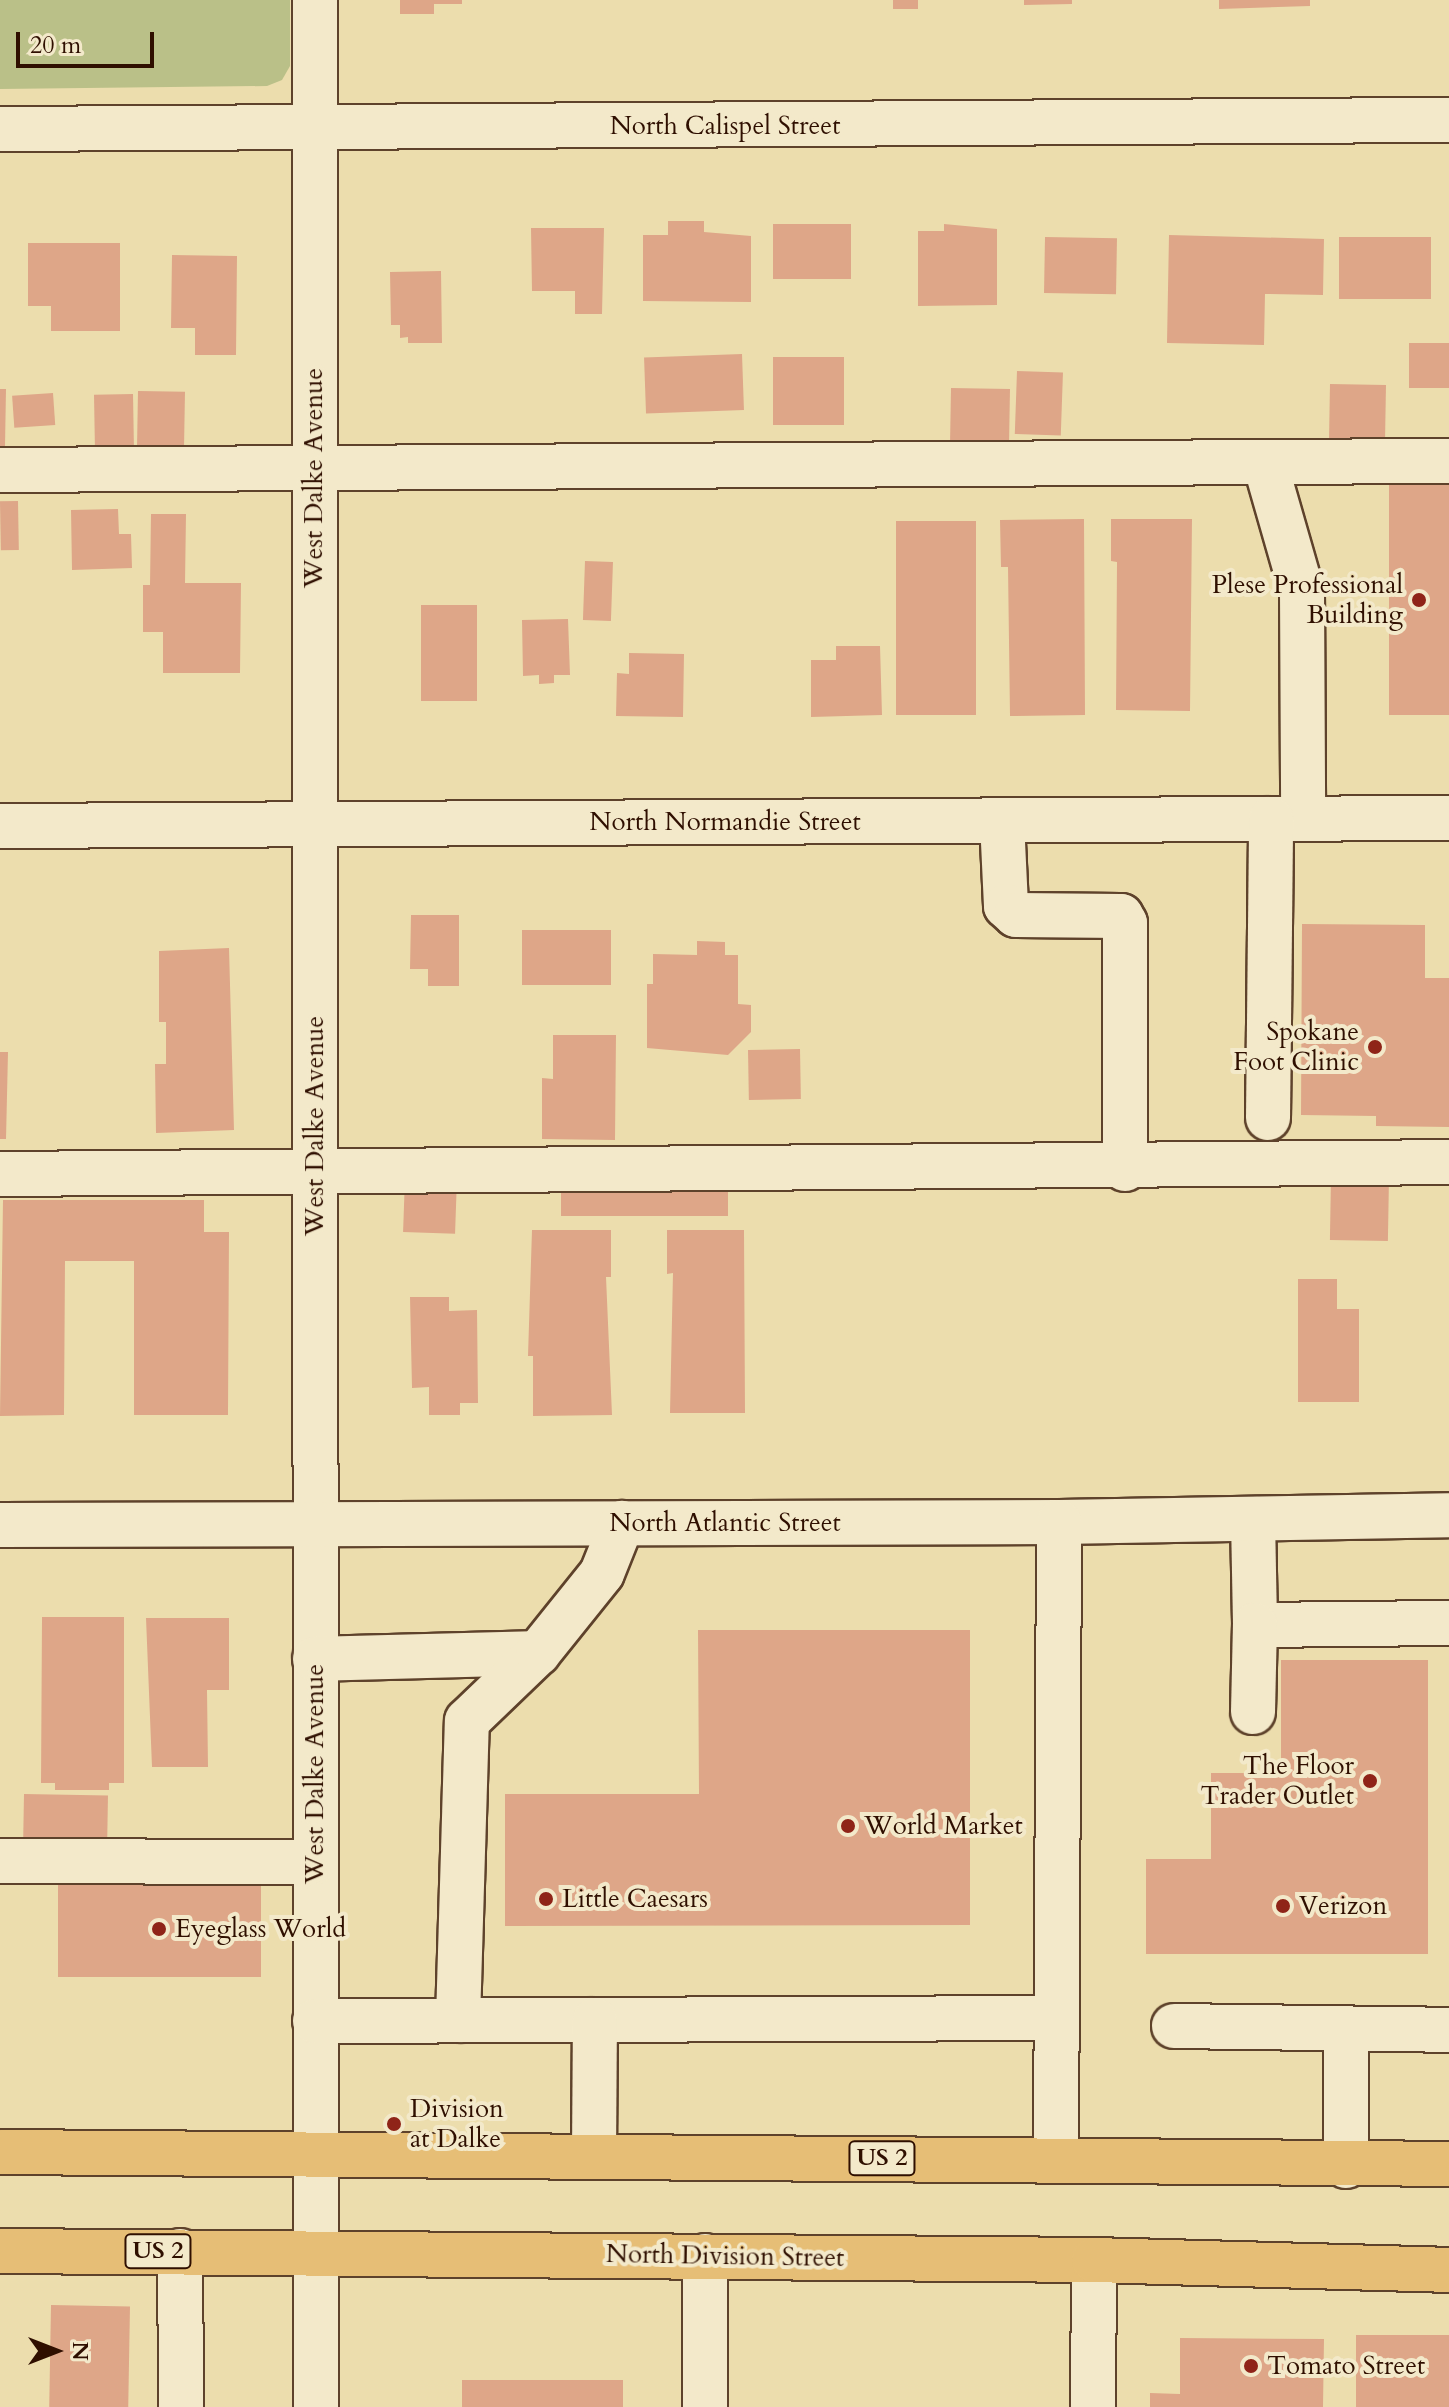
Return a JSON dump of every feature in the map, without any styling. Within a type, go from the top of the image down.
[{"type":"main road","name":"US 2","points":[[0,2152],[1056,2160],[1346,2166],[1449,2164]]},
{"type":"main road","name":"North Division Street","points":[[0,2251],[1094,2260],[1449,2270]]},
{"type":"street","name":"West Dalke Avenue","points":[[315,0],[316,2407]]},
{"type":"street","name":"North Calispel Street","points":[[0,129],[1449,120]]},
{"type":"street","points":[[0,470],[1449,461]]},
{"type":"street","points":[[1265,463],[1302,592],[1268,1118]]},
{"type":"street","name":"North Normandie Street","points":[[0,826],[1449,818]]},
{"type":"street","points":[[1002,821],[1006,906],[1016,915],[1121,916],[1125,923],[1125,1169]]},
{"type":"street","points":[[0,1174],[1125,1169],[1449,1162]]},
{"type":"street","name":"North Atlantic Street","points":[[0,1525],[1059,1522],[1449,1515]]},
{"type":"street","points":[[1253,1519],[1253,1712]]},
{"type":"street","points":[[1056,2160],[1059,1522]]},
{"type":"street","points":[[458,2020],[467,1721],[538,1653],[602,1573],[622,1523]]},
{"type":"street","points":[[1255,1625],[1449,1623]]},
{"type":"street","points":[[315,1659],[538,1653]]},
{"type":"street","points":[[0,1861],[314,1862]]},
{"type":"street","points":[[315,2021],[1057,2018]]},
{"type":"street","points":[[594,2156],[595,2020]]},
{"type":"street","points":[[1174,2026],[1449,2030]]},
{"type":"street","points":[[1346,2029],[1346,2166]]},
{"type":"street","points":[[180,2251],[181,2407]]},
{"type":"street","points":[[705,2256],[705,2407]]},
{"type":"street","points":[[1093,2407],[1094,2260]]},
{"type":"green space","points":[[0,0],[290,0],[290,66],[282,80],[267,86],[0,89]]},
{"type":"building","points":[[400,0],[462,0],[462,4],[434,4],[434,14],[400,14]]},
{"type":"building","points":[[893,0],[918,0],[918,9],[893,9]]},
{"type":"building","points":[[1024,0],[1072,0],[1072,4],[1024,5]]},
{"type":"building","points":[[1219,0],[1310,0],[1310,6],[1219,9]]},
{"type":"building","points":[[668,221],[704,221],[704,232],[751,236],[751,302],[643,301],[643,235],[668,235]]},
{"type":"building","points":[[773,224],[851,224],[851,279],[773,279]]},
{"type":"building","points":[[944,224],[997,229],[997,305],[918,306],[918,231],[944,231]]},
{"type":"building","points":[[531,228],[604,228],[602,314],[575,314],[575,291],[532,291]]},
{"type":"building","points":[[1169,235],[1324,239],[1323,295],[1265,294],[1264,345],[1167,343]]},
{"type":"building","points":[[1045,237],[1117,238],[1116,294],[1044,293]]},
{"type":"building","points":[[1339,237],[1431,237],[1431,299],[1339,299]]},
{"type":"building","points":[[28,243],[120,243],[120,331],[51,331],[51,306],[28,306]]},
{"type":"building","points":[[172,255],[237,256],[236,355],[195,355],[195,328],[171,328]]},
{"type":"building","points":[[441,271],[442,343],[408,343],[408,337],[400,338],[400,325],[391,325],[390,272]]},
{"type":"building","points":[[1409,343],[1449,343],[1449,388],[1409,388]]},
{"type":"building","points":[[742,354],[744,410],[646,413],[644,357]]},
{"type":"building","points":[[773,357],[844,357],[844,425],[773,425]]},
{"type":"building","points":[[1017,371],[1063,373],[1061,436],[1015,434]]},
{"type":"building","points":[[1330,384],[1386,385],[1385,445],[1329,444]]},
{"type":"building","points":[[951,388],[1010,389],[1009,444],[950,443]]},
{"type":"building","points":[[0,389],[6,389],[5,446],[0,446]]},
{"type":"building","points":[[138,391],[185,392],[184,446],[137,445]]},
{"type":"building","points":[[53,393],[55,425],[14,428],[12,396]]},
{"type":"building","points":[[133,394],[134,446],[95,447],[94,395]]},
{"type":"building","name":"Plese Professional Building","points":[[1389,485],[1449,485],[1449,715],[1389,715]]},
{"type":"building","points":[[0,501],[18,501],[19,550],[1,550]]},
{"type":"building","points":[[118,509],[119,534],[131,534],[132,568],[72,570],[71,510]]},
{"type":"building","points":[[151,514],[186,514],[185,583],[241,583],[240,673],[163,673],[163,632],[143,632],[143,585],[150,585]]},
{"type":"building","points":[[1084,519],[1085,715],[1010,716],[1008,567],[1001,567],[1000,520]]},
{"type":"building","points":[[1111,519],[1192,519],[1190,711],[1116,710],[1117,562],[1111,561]]},
{"type":"building","points":[[896,521],[976,521],[976,715],[896,715]]},
{"type":"building","points":[[585,561],[613,562],[611,621],[583,620]]},
{"type":"building","points":[[421,605],[477,605],[477,701],[421,701]]},
{"type":"building","points":[[568,619],[570,675],[554,675],[554,683],[539,684],[539,675],[523,676],[522,620]]},
{"type":"building","points":[[836,646],[880,646],[882,715],[811,717],[811,660],[836,660]]},
{"type":"building","points":[[629,653],[684,654],[683,717],[616,716],[617,673],[629,674]]},
{"type":"building","points":[[411,915],[459,915],[459,986],[428,986],[428,969],[410,969]]},
{"type":"building","name":"Spokane Foot Clinic","points":[[1302,924],[1425,925],[1425,978],[1449,978],[1449,1127],[1376,1126],[1376,1116],[1301,1115]]},
{"type":"building","points":[[522,930],[611,930],[611,985],[522,985]]},
{"type":"building","points":[[697,941],[725,942],[725,955],[738,955],[738,1004],[751,1005],[751,1032],[728,1055],[647,1048],[647,984],[653,984],[653,954],[697,955]]},
{"type":"building","points":[[229,948],[234,1130],[156,1133],[155,1064],[166,1064],[166,1022],[159,1022],[159,951]]},
{"type":"building","points":[[553,1035],[616,1035],[615,1140],[542,1139],[542,1078],[553,1079]]},
{"type":"building","points":[[800,1049],[801,1099],[749,1100],[748,1050]]},
{"type":"building","points":[[0,1052],[8,1052],[6,1139],[0,1139]]},
{"type":"building","points":[[561,1176],[728,1176],[728,1216],[561,1216]]},
{"type":"building","points":[[405,1177],[457,1179],[455,1234],[403,1232]]},
{"type":"building","points":[[1331,1177],[1389,1178],[1388,1241],[1330,1240]]},
{"type":"building","points":[[3,1200],[204,1200],[204,1232],[229,1232],[228,1415],[134,1415],[134,1261],[65,1261],[64,1415],[0,1416]]},
{"type":"building","points":[[532,1230],[611,1230],[611,1277],[606,1277],[612,1415],[533,1416],[533,1356],[528,1356]]},
{"type":"building","points":[[667,1230],[744,1230],[745,1413],[670,1413],[673,1273],[667,1274]]},
{"type":"building","points":[[1298,1279],[1337,1279],[1337,1309],[1359,1309],[1359,1402],[1298,1402]]},
{"type":"building","points":[[410,1297],[449,1297],[449,1311],[477,1310],[478,1403],[460,1403],[460,1415],[429,1415],[429,1387],[412,1388]]},
{"type":"building","points":[[42,1617],[124,1617],[124,1783],[109,1783],[109,1790],[55,1790],[55,1783],[41,1783]]},
{"type":"building","points":[[146,1618],[229,1618],[229,1690],[207,1690],[208,1767],[152,1767]]},
{"type":"building","points":[[698,1630],[970,1630],[970,1925],[505,1926],[505,1794],[699,1794]]},
{"type":"building","points":[[1281,1660],[1428,1660],[1428,1954],[1146,1954],[1146,1859],[1211,1859],[1211,1773],[1281,1773]]},
{"type":"building","points":[[24,1794],[108,1795],[107,1838],[23,1837]]},
{"type":"building","name":"Eyeglass World","points":[[58,1880],[261,1880],[261,1977],[58,1977]]},
{"type":"building","points":[[51,2305],[130,2306],[128,2407],[49,2407]]},
{"type":"building","points":[[1356,2335],[1449,2335],[1449,2407],[1356,2407]]},
{"type":"building","name":"Tomato Street","points":[[1180,2338],[1324,2339],[1323,2407],[1150,2407],[1150,2393],[1180,2394]]},
{"type":"building","points":[[462,2380],[623,2380],[623,2407],[462,2407]]},
{"type":"place","name":"Plese Professional Building","points":[[1419,600]]},
{"type":"place","name":"Spokane Foot Clinic","points":[[1375,1047]]},
{"type":"place","name":"The Floor Trader Outlet","points":[[1370,1781]]},
{"type":"place","name":"World Market","points":[[848,1826]]},
{"type":"place","name":"Little Caesars","points":[[546,1899]]},
{"type":"place","name":"Verizon","points":[[1283,1906]]},
{"type":"place","name":"Eyeglass World","points":[[159,1929]]},
{"type":"place","name":"Division at Dalke","points":[[394,2124]]},
{"type":"place","name":"Tomato Street","points":[[1251,2366]]}]
